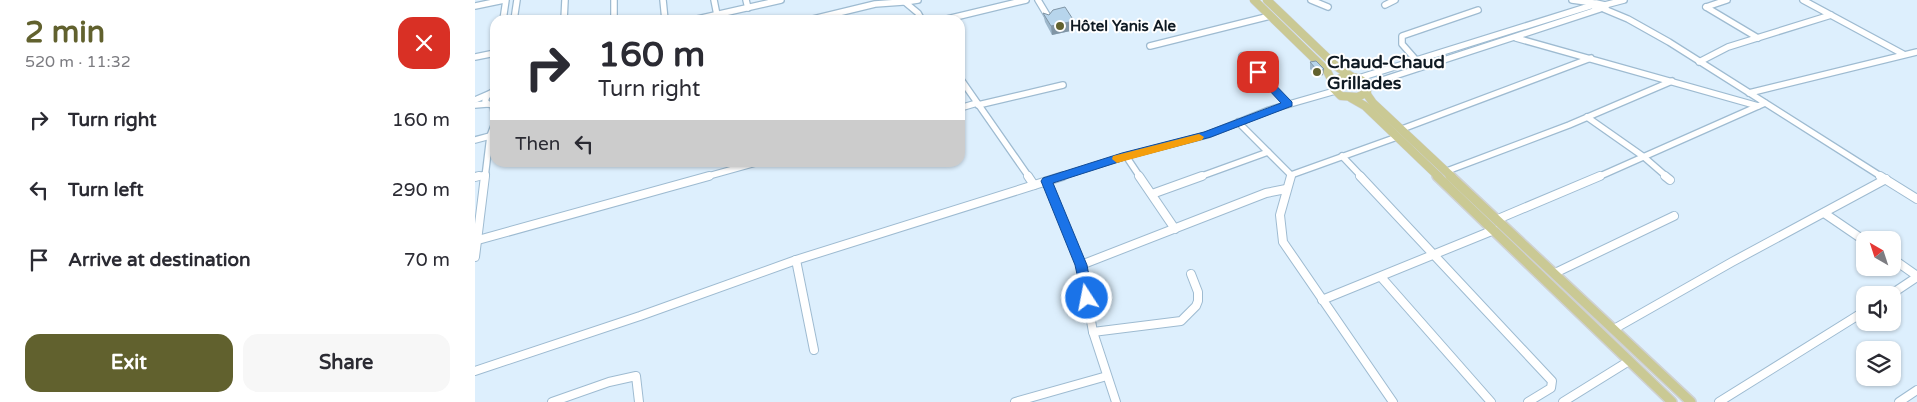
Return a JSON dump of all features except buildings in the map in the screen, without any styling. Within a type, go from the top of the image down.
[{"type":"main road","points":[[1254,0],[1327,71],[1334,87],[1342,96],[1351,98],[1365,106],[1447,171],[1691,402]]},
{"type":"main road","points":[[1267,0],[1337,67],[1355,77],[1367,89],[1373,103],[1400,133],[1494,230],[1672,402]]},
{"type":"main road","points":[[1334,87],[1340,77],[1355,77]]},
{"type":"main road","points":[[1351,98],[1360,97],[1367,89]]},
{"type":"street","points":[[475,6],[505,0],[504,15]]},
{"type":"street","points":[[515,15],[517,0]]},
{"type":"street","points":[[564,15],[565,0]]},
{"type":"street","points":[[614,0],[614,15]]},
{"type":"street","points":[[663,0],[664,15]]},
{"type":"street","points":[[714,0],[717,15]]},
{"type":"street","points":[[746,0],[748,8]]},
{"type":"street","points":[[724,15],[781,0]]},
{"type":"street","points":[[875,4],[884,0]]},
{"type":"street","points":[[830,15],[875,4],[919,0],[918,13]]},
{"type":"street","points":[[964,15],[1026,0]]},
{"type":"street","points":[[1038,0],[1050,20]]},
{"type":"street","points":[[1311,0],[1328,7]]},
{"type":"street","points":[[1385,4],[1395,0]]},
{"type":"street","points":[[1572,0],[1593,4],[1641,26],[1749,93],[1762,104],[1917,199]]},
{"type":"street","points":[[1367,89],[1624,0]]},
{"type":"street","points":[[1727,0],[1706,6],[1758,38]]},
{"type":"street","points":[[1803,0],[1903,54]]},
{"type":"street","points":[[902,2],[918,13]]},
{"type":"street","points":[[1355,77],[1416,60],[1593,4]]},
{"type":"street","points":[[1416,60],[1402,44],[1402,36],[1478,10]]},
{"type":"street","points":[[1699,62],[1728,47],[1831,15]]},
{"type":"street","points":[[1150,46],[1270,16]]},
{"type":"street","points":[[1516,38],[1762,104]]},
{"type":"street","points":[[1749,93],[1917,52]]},
{"type":"street","points":[[475,57],[490,54]]},
{"type":"street","points":[[1242,56],[1288,104]]},
{"type":"street","points":[[1393,402],[1283,242],[1280,215],[1291,175],[1591,58]]},
{"type":"street","points":[[1447,171],[1587,118],[1673,81]]},
{"type":"street","points":[[965,85],[1034,185]]},
{"type":"street","points":[[965,107],[1063,85]]},
{"type":"street","points":[[475,371],[640,316],[796,260],[1126,156],[1207,135],[1334,87]]},
{"type":"street","points":[[475,100],[490,93]]},
{"type":"street","points":[[490,94],[485,98],[490,103]]},
{"type":"street","points":[[1498,219],[1523,210],[1762,104]]},
{"type":"street","points":[[475,105],[490,105]]},
{"type":"street","points":[[1587,118],[1643,157],[1670,180]]},
{"type":"street","points":[[1238,122],[1291,175]]},
{"type":"street","points":[[475,140],[490,136],[475,252]]},
{"type":"street","points":[[1152,194],[1269,152]]},
{"type":"street","points":[[1126,156],[1175,229]]},
{"type":"street","points":[[1342,156],[1552,381],[1551,388],[1528,402]]},
{"type":"street","points":[[478,240],[741,167]]},
{"type":"street","points":[[475,177],[485,174]]},
{"type":"street","points":[[1614,329],[1732,262],[1886,179]]},
{"type":"street","points":[[1047,181],[1081,265],[1093,332],[1116,402]]},
{"type":"street","points":[[1081,265],[1267,193],[1286,189]]},
{"type":"street","points":[[1824,213],[1856,234]]},
{"type":"street","points":[[1555,273],[1674,216]]},
{"type":"street","points":[[1322,300],[1494,230]]},
{"type":"street","points":[[796,260],[815,350]]},
{"type":"street","points":[[1901,265],[1917,277],[1901,288]]},
{"type":"street","points":[[1093,332],[1181,321],[1196,306],[1198,301],[1198,292],[1191,274]]},
{"type":"street","points":[[1381,277],[1491,402]]},
{"type":"street","points":[[1719,402],[1856,317]]},
{"type":"street","points":[[1567,401],[1629,361]]},
{"type":"street","points":[[552,402],[609,382],[636,376],[639,402]]},
{"type":"street","points":[[1015,402],[1107,376]]},
{"type":"street","points":[[1899,402],[1917,390]]},
{"type":"slow traffic","points":[[1117,159],[1199,137]]},
{"type":"place","name":"Hôtel Yanis Ale","points":[[1060,26]]},
{"type":"place","name":"Chaud-Chaud Grillades","points":[[1317,72]]},
{"type":"route","points":[[1087,298],[1081,265],[1047,181],[1126,156],[1207,135],[1288,104],[1258,72]]}]
